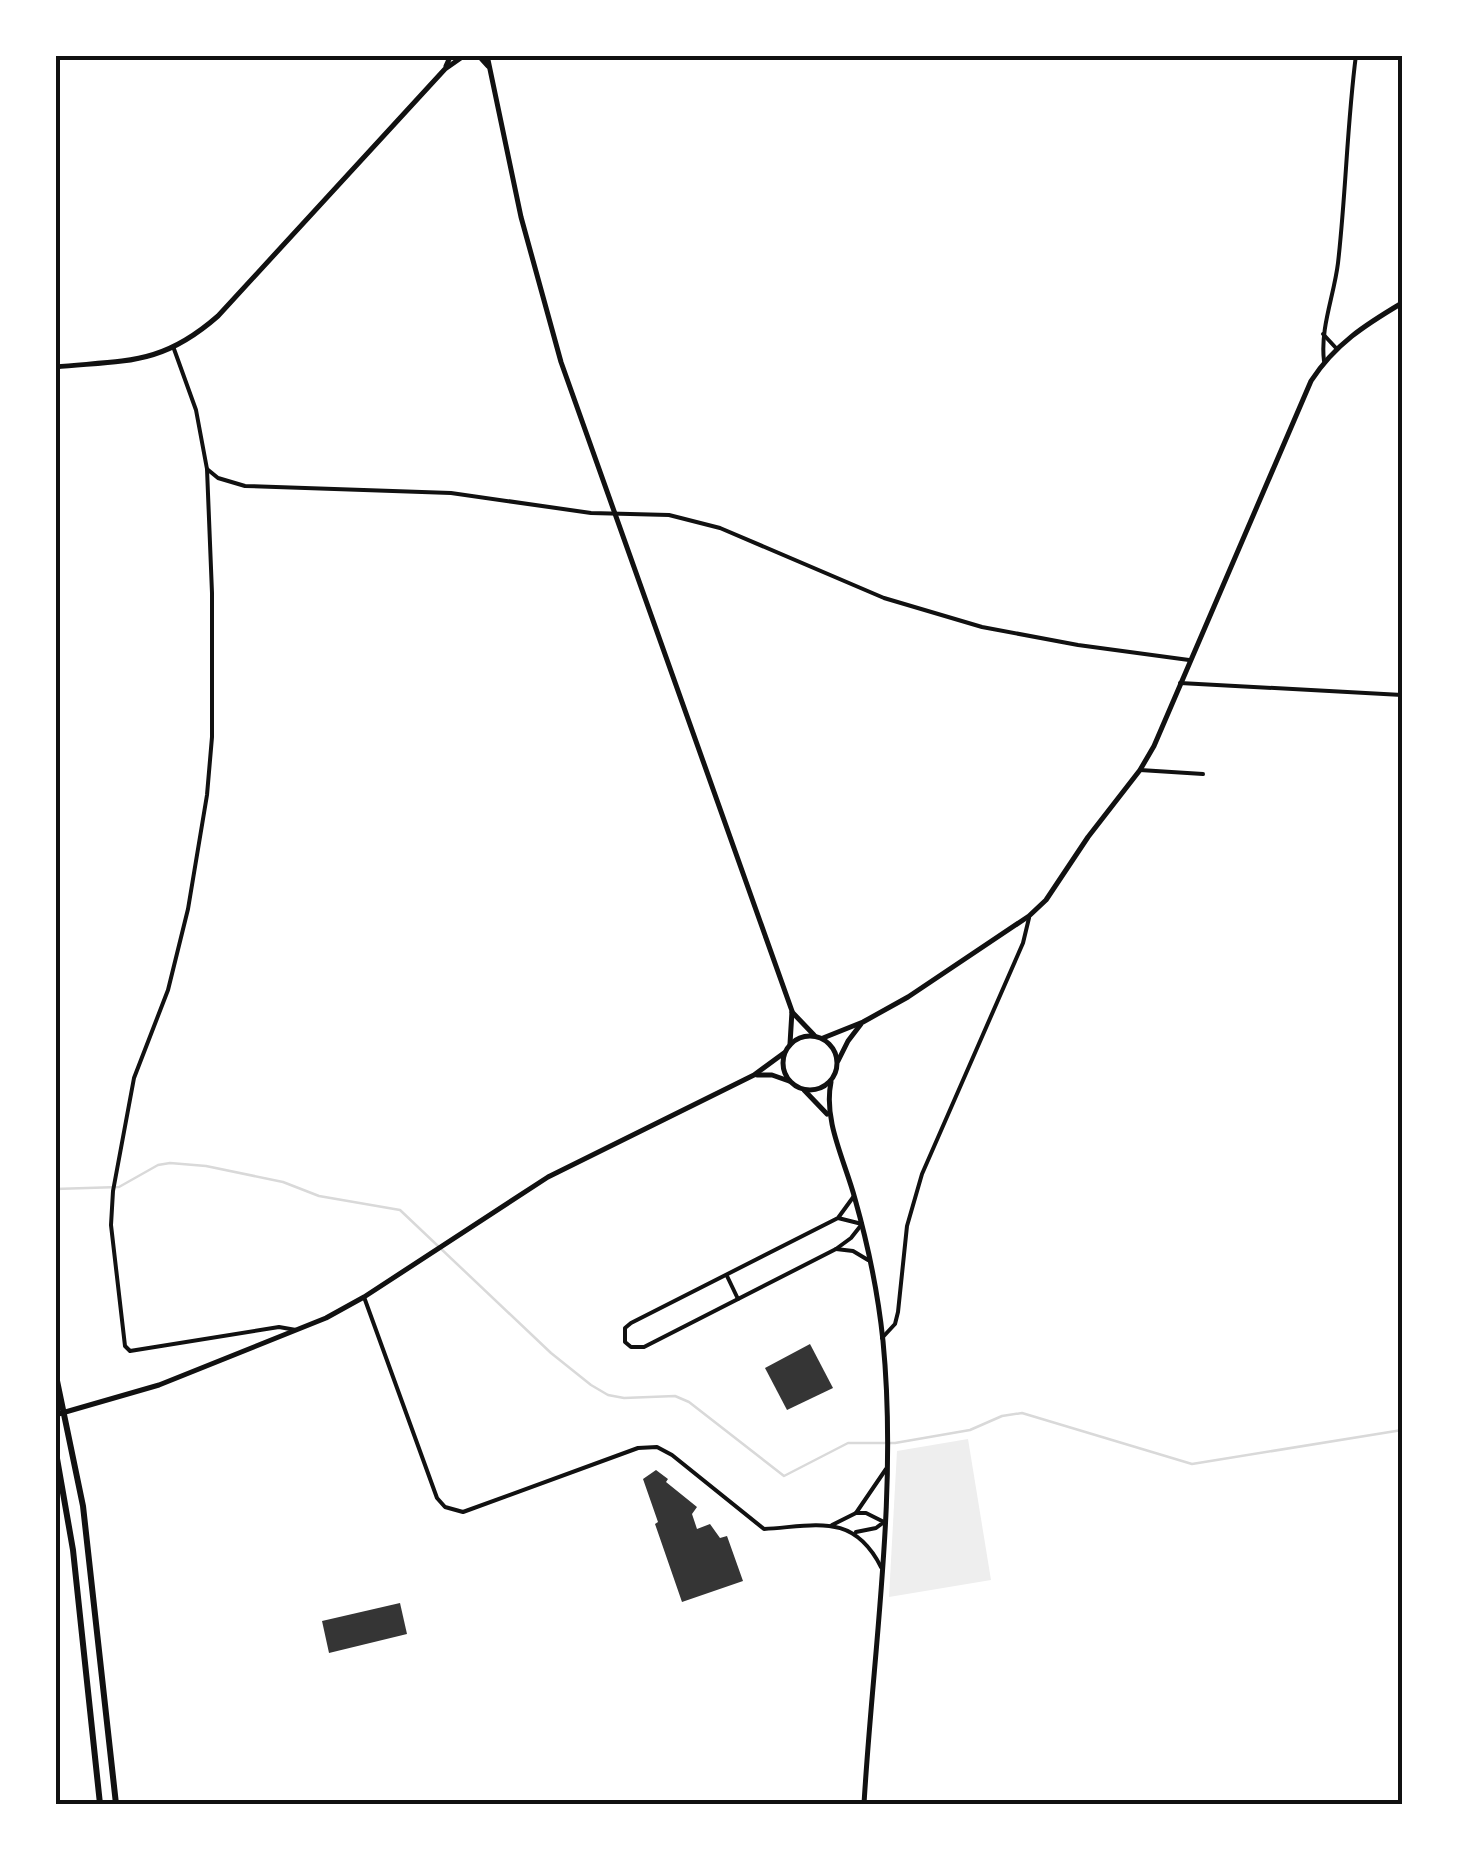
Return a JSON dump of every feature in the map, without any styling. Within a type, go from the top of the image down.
[{"type":"highway","points":[[55,1371],[84,1506],[116,1804]]},
{"type":"highway","points":[[55,1447],[73,1550],[100,1804]]},
{"type":"main road","points":[[445,69],[451,55]]},
{"type":"main road","points":[[55,367],[139,359],[174,349],[218,316],[445,69],[465,55]]},
{"type":"main road","points":[[478,55],[490,69]]},
{"type":"main road","points":[[487,55],[521,217],[561,362],[792,1011],[814,1035]]},
{"type":"main road","points":[[823,1038],[908,997],[1030,916],[1046,900],[1140,770],[1298,406],[1324,362],[1359,328],[1402,304]]},
{"type":"main road","points":[[790,1044],[792,1011]]},
{"type":"main road","points":[[863,1022],[838,1061],[827,1099],[862,1224],[882,1338],[884,1522],[864,1804]]},
{"type":"main road","points":[[55,1415],[170,1382],[364,1297],[563,1169],[754,1075],[801,1037],[823,1038],[838,1061]]},
{"type":"main road","points":[[784,1053],[782,1063],[789,1081]]},
{"type":"main road","points":[[754,1075],[772,1075],[789,1081],[804,1090],[829,1117]]},
{"type":"main road","points":[[804,1090],[819,1089],[831,1082]]},
{"type":"street","points":[[1324,362],[1323,334],[1336,287],[1344,212],[1346,130],[1356,55]]},
{"type":"street","points":[[1323,334],[1336,348]]},
{"type":"street","points":[[174,349],[196,410],[207,469],[212,737],[207,795],[188,909],[168,990],[134,1078],[114,1188],[112,1225],[125,1346],[130,1350],[279,1327],[296,1330]]},
{"type":"street","points":[[207,469],[218,478],[245,486],[452,493],[591,513],[669,515],[720,528],[884,598],[982,627],[1189,660]]},
{"type":"street","points":[[1180,684],[1402,694]]},
{"type":"street","points":[[1140,770],[1204,774]]},
{"type":"street","points":[[882,1338],[898,1312],[907,1226],[922,1174],[1024,943],[1030,916]]},
{"type":"street","points":[[854,1196],[838,1218],[631,1323],[623,1335],[625,1342],[630,1347],[644,1347],[836,1249],[862,1224]]},
{"type":"street","points":[[838,1218],[862,1224]]},
{"type":"street","points":[[836,1249],[853,1251],[870,1261]]},
{"type":"street","points":[[726,1274],[738,1299]]},
{"type":"street","points":[[364,1297],[437,1498],[445,1507],[463,1512],[628,1451],[657,1448],[672,1455],[764,1529],[832,1525],[866,1532],[884,1522]]},
{"type":"street","points":[[856,1513],[886,1469]]},
{"type":"street","points":[[832,1525],[856,1513],[866,1513],[884,1522]]},
{"type":"street","points":[[854,1532],[874,1552],[880,1566]]},
{"type":"shaded area","points":[[968,1439],[991,1580],[889,1597],[897,1451]]},
{"type":"building","points":[[810,1344],[833,1388],[787,1410],[765,1368]]},
{"type":"building","points":[[656,1470],[697,1507],[692,1514],[697,1529],[710,1524],[720,1538],[727,1536],[743,1581],[682,1602],[643,1479]]},
{"type":"building","points":[[400,1603],[407,1634],[329,1653],[322,1621]]},
{"type":"waterway","points":[[55,1189],[119,1187],[158,1165],[170,1163],[206,1166],[283,1182],[319,1196],[400,1210],[551,1353],[591,1385],[608,1395],[624,1398],[675,1396],[689,1402],[784,1476],[848,1443],[895,1443],[970,1430],[1002,1416],[1022,1413],[1192,1464],[1402,1430]]}]
